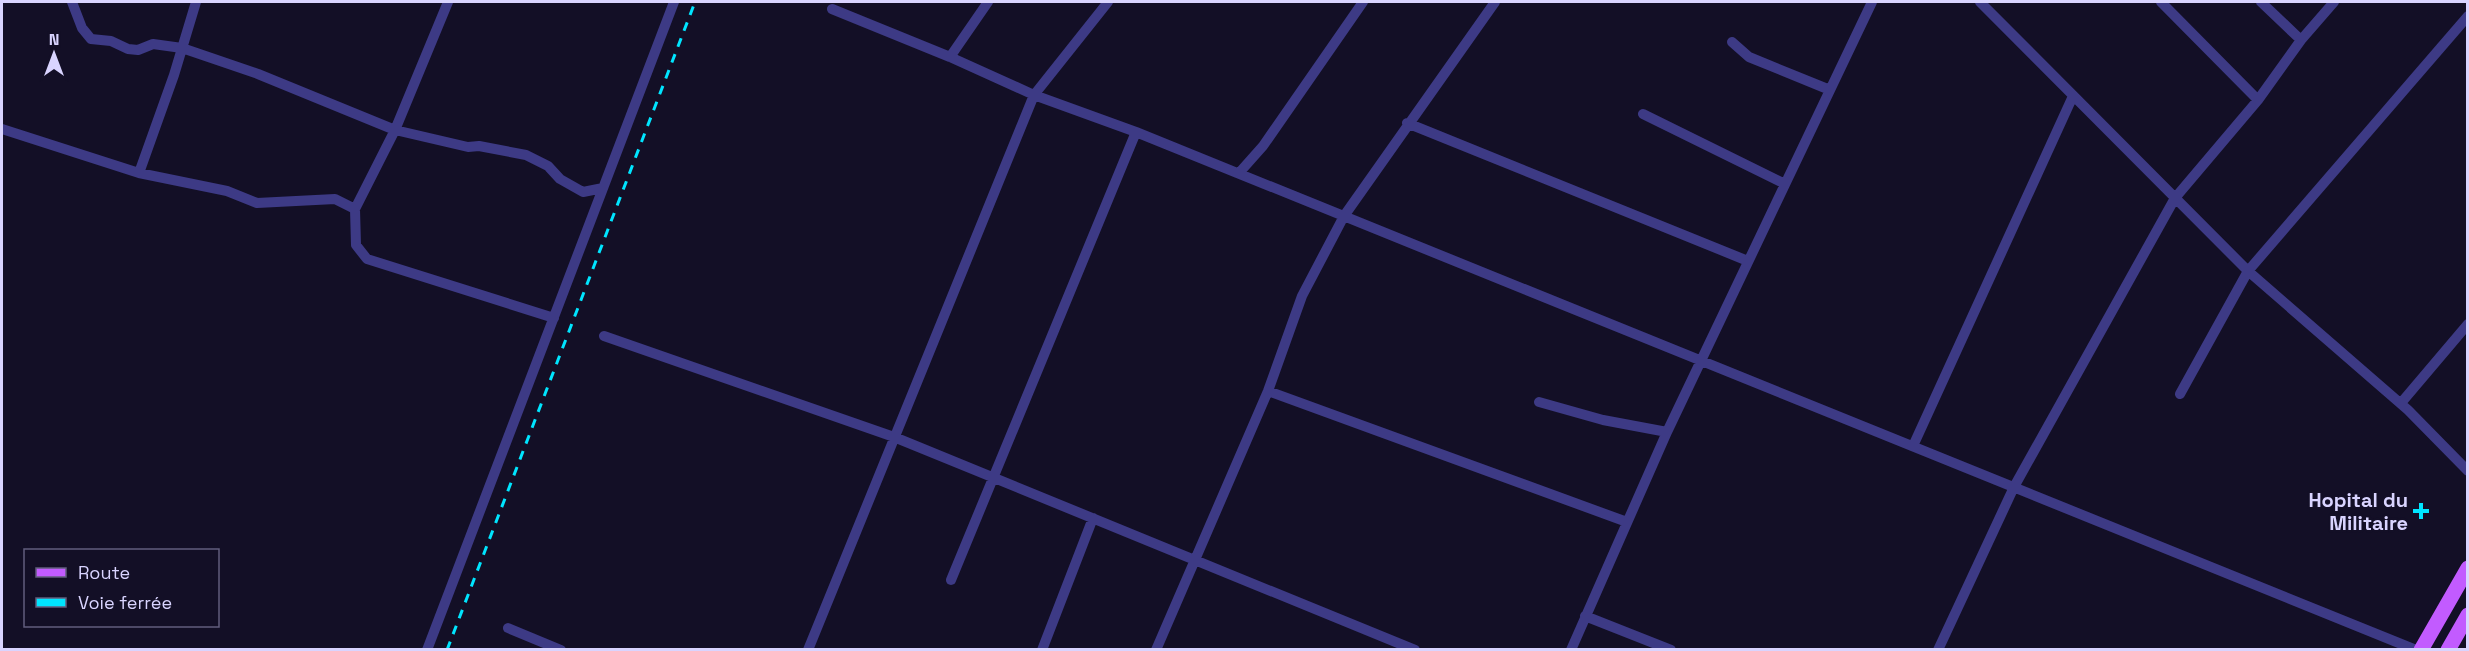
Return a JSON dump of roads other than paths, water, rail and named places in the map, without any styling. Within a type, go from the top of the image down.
[{"type":"main road","points":[[2421,650],[2468,568]]},
{"type":"main road","points":[[2448,650],[2468,615]]},
{"type":"street","points":[[72,2],[82,28],[91,39],[111,41],[128,49],[138,50],[153,44],[182,48],[258,74],[395,130],[468,147],[479,146],[526,155],[548,166],[560,179],[583,192],[603,188]]},
{"type":"street","points":[[139,173],[196,2]]},
{"type":"street","points":[[448,2],[395,130],[356,209],[356,245],[367,259],[554,318]]},
{"type":"street","points":[[427,650],[674,2]]},
{"type":"street","points":[[950,57],[988,2]]},
{"type":"street","points":[[808,650],[1034,95],[1108,2]]},
{"type":"street","points":[[1239,173],[1263,146],[1363,2]]},
{"type":"street","points":[[1156,650],[1193,559],[1268,391],[1302,296],[1344,216],[1407,123],[1495,2]]},
{"type":"street","points":[[1571,650],[1667,432],[1872,2]]},
{"type":"street","points":[[1980,2],[2248,271],[2401,403],[2468,471]]},
{"type":"street","points":[[2164,2],[2258,100]]},
{"type":"street","points":[[2261,2],[2301,40]]},
{"type":"street","points":[[1938,650],[2014,487],[2175,198],[2258,100],[2301,40],[2334,2]]},
{"type":"street","points":[[832,9],[950,57],[1034,95],[1239,173],[2416,650]]},
{"type":"street","points":[[2180,394],[2248,271],[2468,16]]},
{"type":"street","points":[[1732,42],[1749,57],[1830,90]]},
{"type":"street","points":[[1913,446],[2073,96]]},
{"type":"street","points":[[1643,114],[1785,184]]},
{"type":"street","points":[[1407,123],[1748,261]]},
{"type":"street","points":[[2,129],[139,173],[228,191],[257,203],[335,199],[356,209]]},
{"type":"street","points":[[951,580],[1136,132]]},
{"type":"street","points":[[2401,403],[2468,324]]},
{"type":"street","points":[[604,336],[894,437],[1415,650]]},
{"type":"street","points":[[1268,391],[1627,522]]},
{"type":"street","points":[[1539,402],[1603,420],[1667,432]]},
{"type":"street","points":[[1042,650],[1093,518]]},
{"type":"street","points":[[1585,616],[1671,650]]},
{"type":"street","points":[[507,628],[561,650]]},
{"type":"railway","points":[[447,650],[695,2]]},
{"type":"place","name":"Hopital du Militaire","points":[[2421,511]]}]
